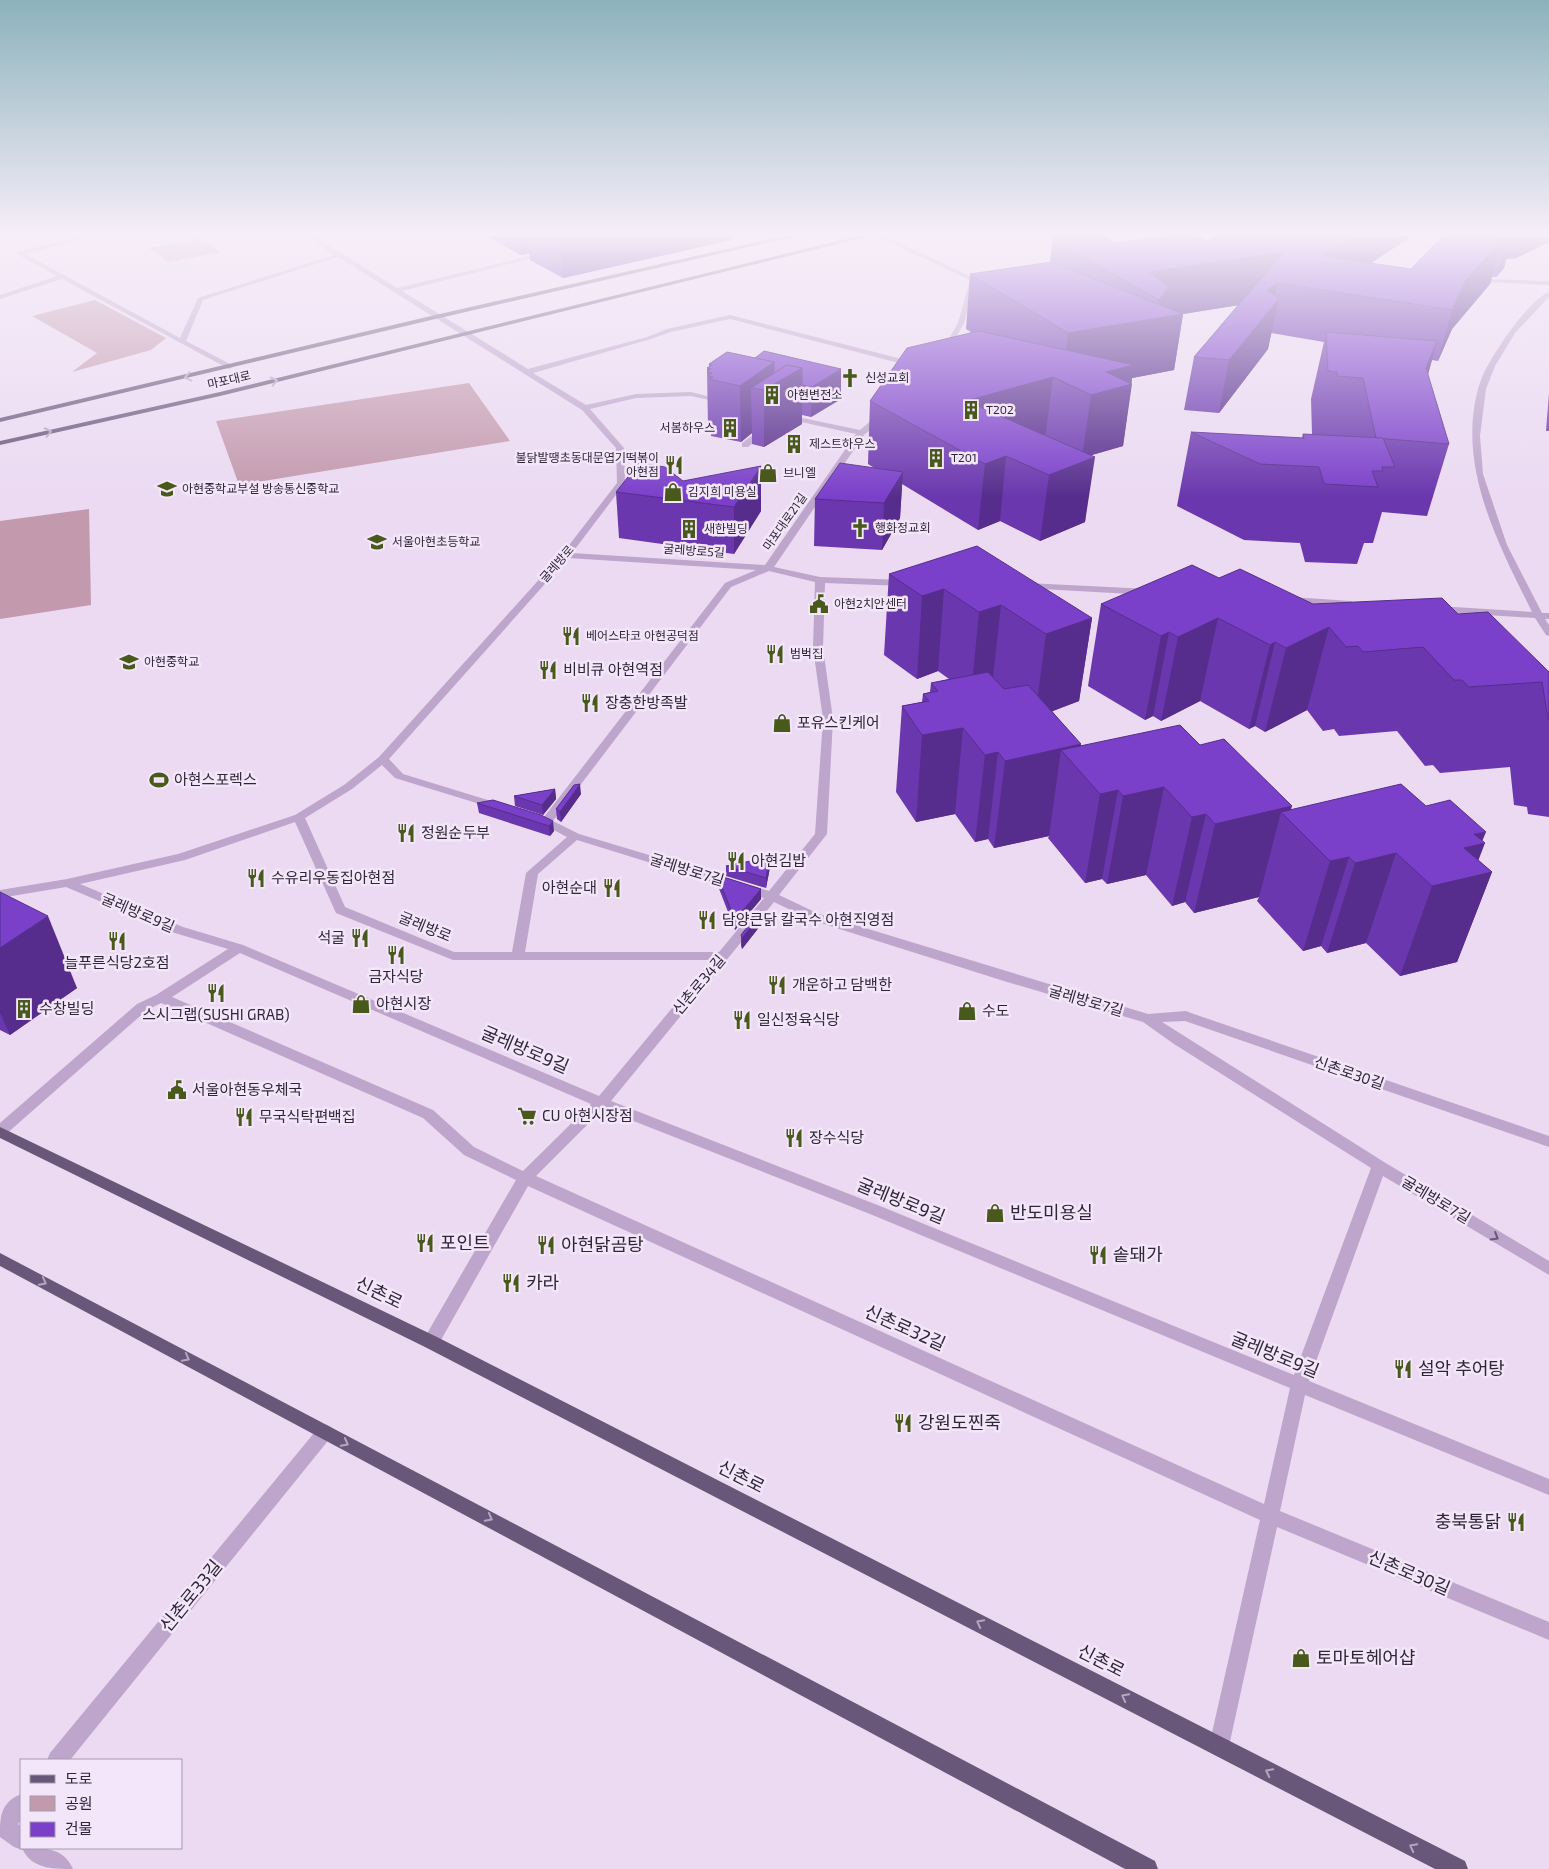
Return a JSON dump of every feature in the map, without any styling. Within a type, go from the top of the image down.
[{"type":"main road","name":"마포대로","points":[[0,420],[414,322]]},
{"type":"main road","name":"마포대로","points":[[0,443],[220,394],[520,322]]},
{"type":"main road","name":"신촌로","points":[[0,1131],[431,1342],[1457,1869]]},
{"type":"main road","points":[[0,1259],[1147,1869]]},
{"type":"street","points":[[145,322],[229,367]]},
{"type":"street","points":[[182,342],[190,322]]},
{"type":"street","name":"굴레방로","points":[[0,894],[68,883],[181,858],[299,817],[348,787],[383,759],[566,555],[621,483],[620,448],[585,408],[449,322]]},
{"type":"street","points":[[527,372],[650,338],[669,330],[706,322]]},
{"type":"street","points":[[750,322],[925,367]]},
{"type":"street","points":[[943,357],[960,322]]},
{"type":"street","points":[[1521,322],[1512,332],[1491,366],[1482,389],[1476,430],[1479,474],[1503,545],[1549,634]]},
{"type":"street","points":[[585,408],[636,396],[691,394],[728,402]]},
{"type":"street","name":"마포대로21길","points":[[547,821],[728,585],[768,568],[862,433],[891,408]]},
{"type":"street","points":[[776,417],[785,415],[862,433]]},
{"type":"street","points":[[745,444],[769,427]]},
{"type":"street","name":"굴레방로5길","points":[[566,555],[768,568],[820,580],[918,583]]},
{"type":"street","name":"신촌로34길","points":[[431,1342],[525,1178],[601,1103],[821,834],[828,719],[818,648],[820,580]]},
{"type":"street","points":[[1016,586],[1162,592]]},
{"type":"street","points":[[1280,600],[1360,604]]},
{"type":"street","points":[[1429,609],[1549,616]]},
{"type":"street","points":[[383,759],[398,776],[509,810]]},
{"type":"street","name":"굴레방로7길","points":[[528,816],[547,821],[575,836],[772,896],[815,917],[1009,978],[1148,1019],[1179,1041],[1379,1166],[1549,1269]]},
{"type":"street","name":"굴레방로","points":[[299,817],[340,910],[453,956],[723,956]]},
{"type":"street","points":[[518,955],[532,873],[575,836]]},
{"type":"street","name":"굴레방로9길","points":[[68,883],[180,930],[239,948],[601,1103],[875,1210],[1549,1487]]},
{"type":"street","points":[[161,998],[239,948]]},
{"type":"street","points":[[161,998],[428,1114],[469,1151],[525,1178]]},
{"type":"street","name":"신촌로","points":[[0,1131],[142,1007],[161,998]]},
{"type":"street","name":"신촌로30길","points":[[1148,1019],[1186,1016],[1549,1142]]},
{"type":"street","points":[[1219,1746],[1299,1385],[1379,1166]]},
{"type":"street","name":"신촌로32길","points":[[525,1178],[1270,1515]]},
{"type":"street","name":"신촌로33길","points":[[58,1759],[325,1432]]},
{"type":"street","name":"신촌로30길","points":[[1270,1515],[1549,1631]]},
{"type":"street","points":[[20,1805],[1,1825],[20,1839]]},
{"type":"street","points":[[34,1849],[62,1869]]},
{"type":"green space","points":[[43,322],[137,322],[166,338],[151,350],[72,372],[97,353]]},
{"type":"green space","points":[[469,383],[510,441],[239,485],[216,421]]},
{"type":"green space","points":[[89,509],[91,605],[0,619],[0,521]]},
{"type":"building","points":[[1050,322],[1133,322],[1068,333]]},
{"type":"building","points":[[1224,322],[1260,322],[1229,360],[1194,357]]},
{"type":"building","points":[[979,331],[1134,365],[1106,372],[1132,384],[1091,395],[1053,377],[966,401],[1095,457],[1049,475],[1006,456],[985,464],[870,401],[907,348]]},
{"type":"building","points":[[1326,332],[1437,341],[1426,368],[1449,444],[1376,438],[1363,378],[1337,376],[1337,372],[1328,371]]},
{"type":"building","points":[[764,351],[841,369],[812,387],[802,385],[802,368],[787,365],[774,373],[774,362],[755,358]]},
{"type":"building","points":[[727,352],[774,362],[740,386],[709,379],[713,377],[708,376],[712,373],[707,372],[711,369],[707,368],[712,365],[709,364]]},
{"type":"building","points":[[787,365],[802,368],[764,390],[751,388]]},
{"type":"building","points":[[1191,432],[1304,438],[1303,434],[1383,438],[1395,467],[1382,467],[1383,471],[1372,471],[1378,487],[1324,484],[1319,467],[1260,464]]},
{"type":"building","points":[[639,463],[665,467],[683,481],[761,466],[734,507],[616,492]]},
{"type":"building","points":[[840,463],[903,472],[884,503],[815,499]]},
{"type":"building","points":[[977,546],[1092,618],[1046,634],[1001,605],[979,612],[944,589],[922,596],[889,574]]},
{"type":"building","points":[[1192,565],[1219,578],[1240,569],[1313,604],[1442,598],[1458,614],[1488,612],[1549,672],[1549,719],[1542,682],[1469,687],[1462,680],[1454,680],[1423,647],[1363,652],[1358,646],[1346,647],[1329,627],[1286,648],[1275,642],[1270,645],[1218,618],[1178,637],[1169,632],[1161,636],[1101,604]]},
{"type":"building","points":[[988,672],[1004,689],[1028,685],[1081,744],[1005,761],[998,752],[985,755],[963,728],[922,735],[902,706],[929,701],[923,694],[938,691],[931,683]]},
{"type":"building","points":[[1180,725],[1200,745],[1224,739],[1292,806],[1215,824],[1206,814],[1192,817],[1164,787],[1123,796],[1118,790],[1100,794],[1061,750]]},
{"type":"building","points":[[580,784],[560,812],[556,809],[574,785]]},
{"type":"building","points":[[1401,784],[1426,806],[1450,800],[1486,832],[1474,834],[1485,843],[1464,848],[1492,872],[1432,886],[1396,853],[1355,863],[1349,857],[1330,861],[1281,812]]},
{"type":"building","points":[[555,789],[542,805],[514,796]]},
{"type":"building","points":[[493,800],[541,815],[553,821],[549,826],[477,803]]},
{"type":"building","points":[[770,857],[766,878],[726,866]]},
{"type":"building","points":[[717,875],[761,889],[735,920]]},
{"type":"building","points":[[0,892],[48,916],[0,948]]},
{"type":"building","points":[[761,910],[760,916],[742,938],[741,935]]},
{"type":"place","name":"신성교회","points":[[850,378]]},
{"type":"place","name":"아현변전소","points":[[772,395]]},
{"type":"place","name":"T202","points":[[971,410]]},
{"type":"place","name":"서봄하우스","points":[[730,428]]},
{"type":"place","name":"제스트하우스","points":[[794,444]]},
{"type":"place","name":"T201","points":[[936,458]]},
{"type":"place","name":"불닭발땡초동대문엽기떡볶이 아현점","points":[[674,465]]},
{"type":"place","name":"브니엘","points":[[768,473]]},
{"type":"place","name":"아현중학교부설 방송통신중학교","points":[[167,489]]},
{"type":"place","name":"김지희 미용실","points":[[673,492]]},
{"type":"place","name":"행화정교회","points":[[860,528]]},
{"type":"place","name":"새한빌딩","points":[[689,529]]},
{"type":"place","name":"서울아현초등학교","points":[[377,542]]},
{"type":"place","name":"아현2치안센터","points":[[819,604]]},
{"type":"place","name":"베어스타코 아현공덕점","points":[[571,636]]},
{"type":"place","name":"범벅집","points":[[775,654]]},
{"type":"place","name":"아현중학교","points":[[129,662]]},
{"type":"place","name":"비비큐 아현역점","points":[[548,670]]},
{"type":"place","name":"장충한방족발","points":[[590,703]]},
{"type":"place","name":"포유스킨케어","points":[[782,723]]},
{"type":"place","name":"아현스포렉스","points":[[159,780]]},
{"type":"place","name":"정원순두부","points":[[406,833]]},
{"type":"place","name":"아현김밥","points":[[736,861]]},
{"type":"place","name":"수유리우동집아현점","points":[[256,878]]},
{"type":"place","name":"아현순대","points":[[612,888]]},
{"type":"place","name":"담양큰닭 칼국수 아현직영점","points":[[707,920]]},
{"type":"place","name":"석굴","points":[[360,938]]},
{"type":"place","name":"늘푸른식당2호점","points":[[117,941]]},
{"type":"place","name":"금자식당","points":[[396,955]]},
{"type":"place","name":"개운하고 담백한","points":[[777,985]]},
{"type":"place","name":"스시그랩(SUSHI GRAB)","points":[[216,993]]},
{"type":"place","name":"아현시장","points":[[361,1004]]},
{"type":"place","name":"수창빌딩","points":[[24,1009]]},
{"type":"place","name":"수도","points":[[967,1011]]},
{"type":"place","name":"일신정육식당","points":[[742,1020]]},
{"type":"place","name":"서울아현동우체국","points":[[177,1090]]},
{"type":"place","name":"CU 아현시장점","points":[[527,1116]]},
{"type":"place","name":"무국식탁편백집","points":[[244,1117]]},
{"type":"place","name":"장수식당","points":[[794,1138]]},
{"type":"place","name":"반도미용실","points":[[995,1213]]},
{"type":"place","name":"포인트","points":[[425,1243]]},
{"type":"place","name":"아현닭곰탕","points":[[546,1245]]},
{"type":"place","name":"솥돼가","points":[[1098,1255]]},
{"type":"place","name":"카라","points":[[511,1283]]},
{"type":"place","name":"설악 추어탕","points":[[1403,1369]]},
{"type":"place","name":"강원도찐죽","points":[[903,1423]]},
{"type":"place","name":"충북통닭","points":[[1516,1522]]},
{"type":"place","name":"토마토헤어샵","points":[[1301,1658]]}]
